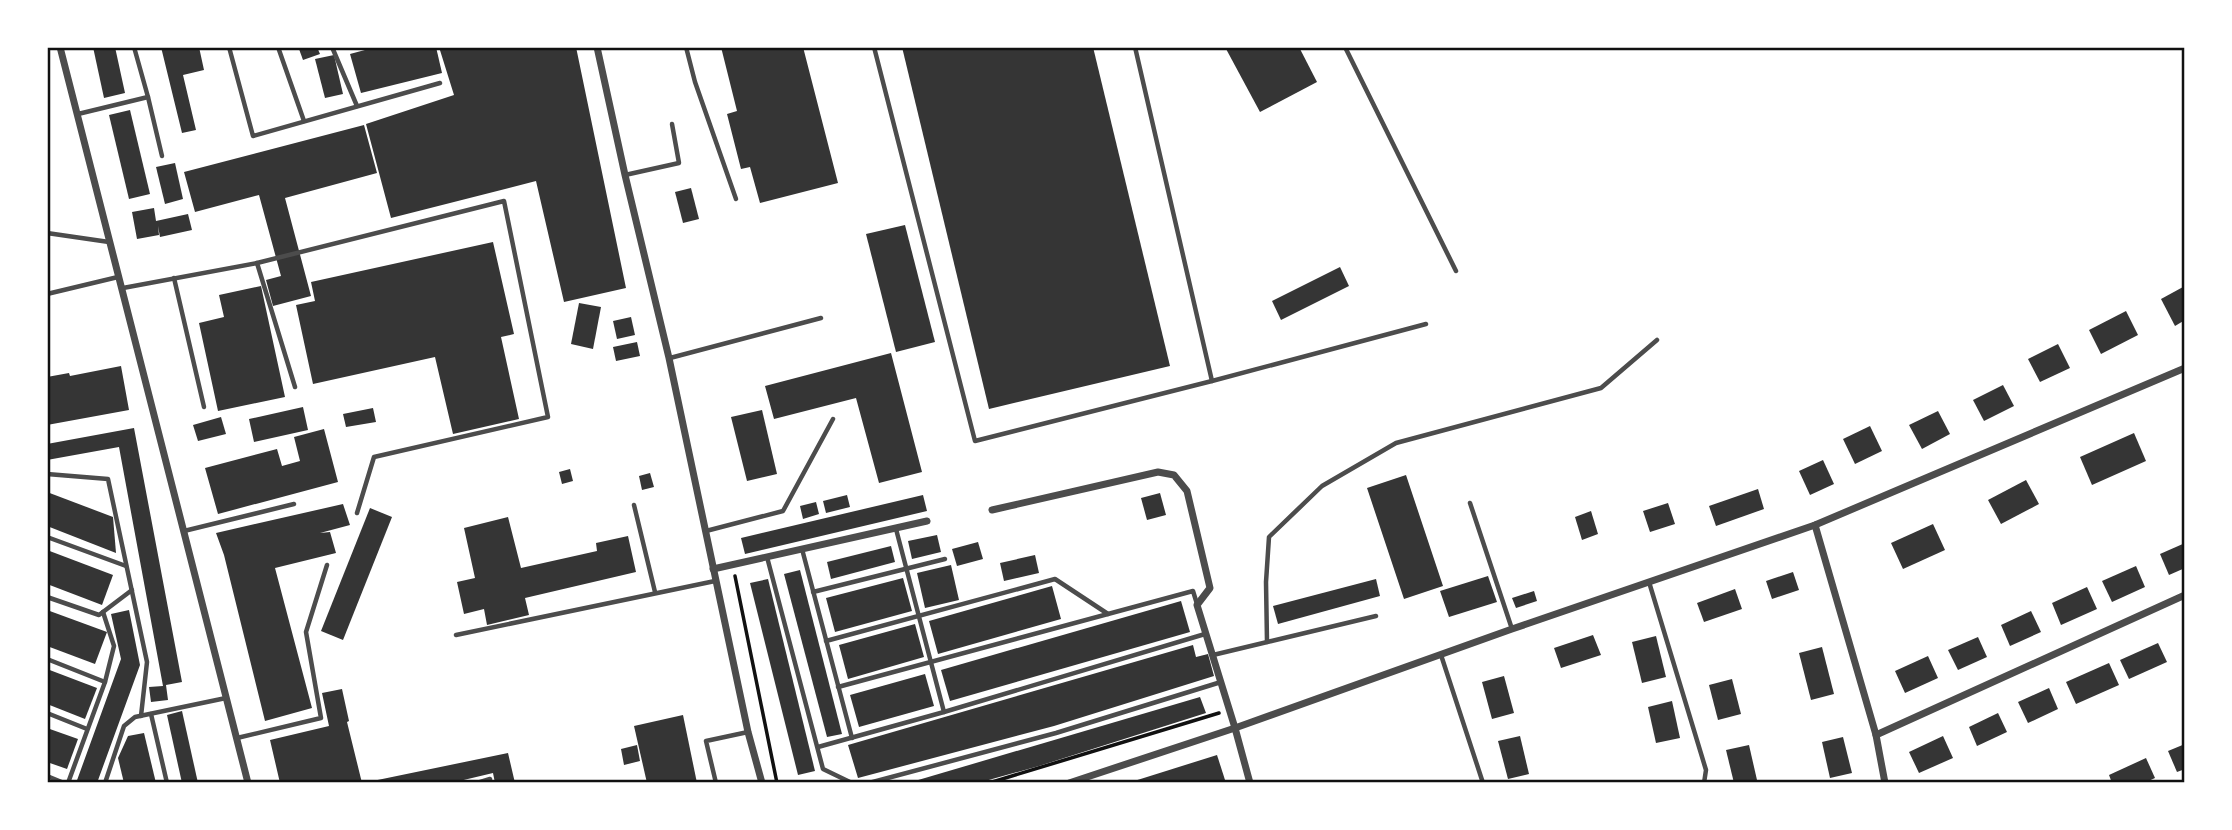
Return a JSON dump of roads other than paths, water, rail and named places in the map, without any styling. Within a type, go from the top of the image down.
[{"type":"street","points":[[60,47],[248,783]]},
{"type":"street","points":[[597,47],[669,358],[748,732],[762,783]]},
{"type":"street","points":[[1069,783],[1236,728],[1512,629],[1815,525],[2185,368]]},
{"type":"street","points":[[992,510],[1158,472],[1174,475],[1187,491],[1210,588],[1197,605],[1236,728],[1250,783]]},
{"type":"street","points":[[713,569],[927,521]]},
{"type":"street","points":[[1815,525],[1876,734],[1885,783]]},
{"type":"street","points":[[1876,734],[2185,595]]},
{"type":"lane","points":[[134,47],[162,156]]},
{"type":"lane","points":[[229,47],[253,135],[440,83]]},
{"type":"lane","points":[[278,47],[304,121]]},
{"type":"lane","points":[[332,47],[357,106]]},
{"type":"lane","points":[[686,47],[695,82],[736,199]]},
{"type":"lane","points":[[874,47],[975,441],[1426,324]]},
{"type":"lane","points":[[1135,47],[1212,381]]},
{"type":"lane","points":[[1345,47],[1457,271]]},
{"type":"lane","points":[[77,114],[148,97]]},
{"type":"lane","points":[[625,175],[679,163],[672,124]]},
{"type":"lane","points":[[123,288],[257,263],[504,201],[548,417],[374,457],[357,513]]},
{"type":"lane","points":[[47,233],[108,242]]},
{"type":"lane","points":[[257,263],[295,387]]},
{"type":"lane","points":[[47,293],[119,276]]},
{"type":"lane","points":[[174,278],[205,407]]},
{"type":"lane","points":[[669,358],[821,318]]},
{"type":"lane","points":[[1267,642],[1266,582],[1269,537],[1322,486],[1396,443],[1601,388],[1657,340]]},
{"type":"lane","points":[[47,357],[47,365]]},
{"type":"lane","points":[[705,531],[783,511],[833,419]]},
{"type":"lane","points":[[47,474],[108,479],[147,662],[141,716]]},
{"type":"lane","points":[[1470,503],[1512,629]]},
{"type":"lane","points":[[184,531],[295,504]]},
{"type":"lane","points":[[634,505],[655,593]]},
{"type":"lane","points":[[896,528],[944,712]]},
{"type":"lane","points":[[47,537],[127,566]]},
{"type":"lane","points":[[802,549],[852,738]]},
{"type":"lane","points":[[767,557],[823,769],[852,783]]},
{"type":"lane","points":[[813,592],[945,559]]},
{"type":"lane","points":[[236,738],[321,718],[306,632],[327,565]]},
{"type":"lane","points":[[826,641],[1055,579],[1109,614]]},
{"type":"lane","points":[[456,635],[715,581]]},
{"type":"lane","points":[[1649,581],[1706,770],[1704,783]]},
{"type":"lane","points":[[47,597],[99,615],[132,590]]},
{"type":"lane","points":[[838,687],[1193,592],[1197,605]]},
{"type":"lane","points":[[47,776],[66,783],[105,682],[114,646],[103,612]]},
{"type":"lane","points":[[1213,655],[1376,616]]},
{"type":"lane","points":[[818,747],[1206,634]]},
{"type":"lane","points":[[1441,655],[1483,783]]},
{"type":"lane","points":[[47,659],[105,682]]},
{"type":"lane","points":[[869,783],[1056,733],[1221,682]]},
{"type":"lane","points":[[105,783],[124,726],[135,717],[226,698]]},
{"type":"lane","points":[[47,713],[88,729]]},
{"type":"lane","points":[[151,714],[167,783]]},
{"type":"lane","points":[[716,783],[706,741],[748,732]]},
{"type":"lane","points":[[477,783],[490,779],[490,783]]}]
